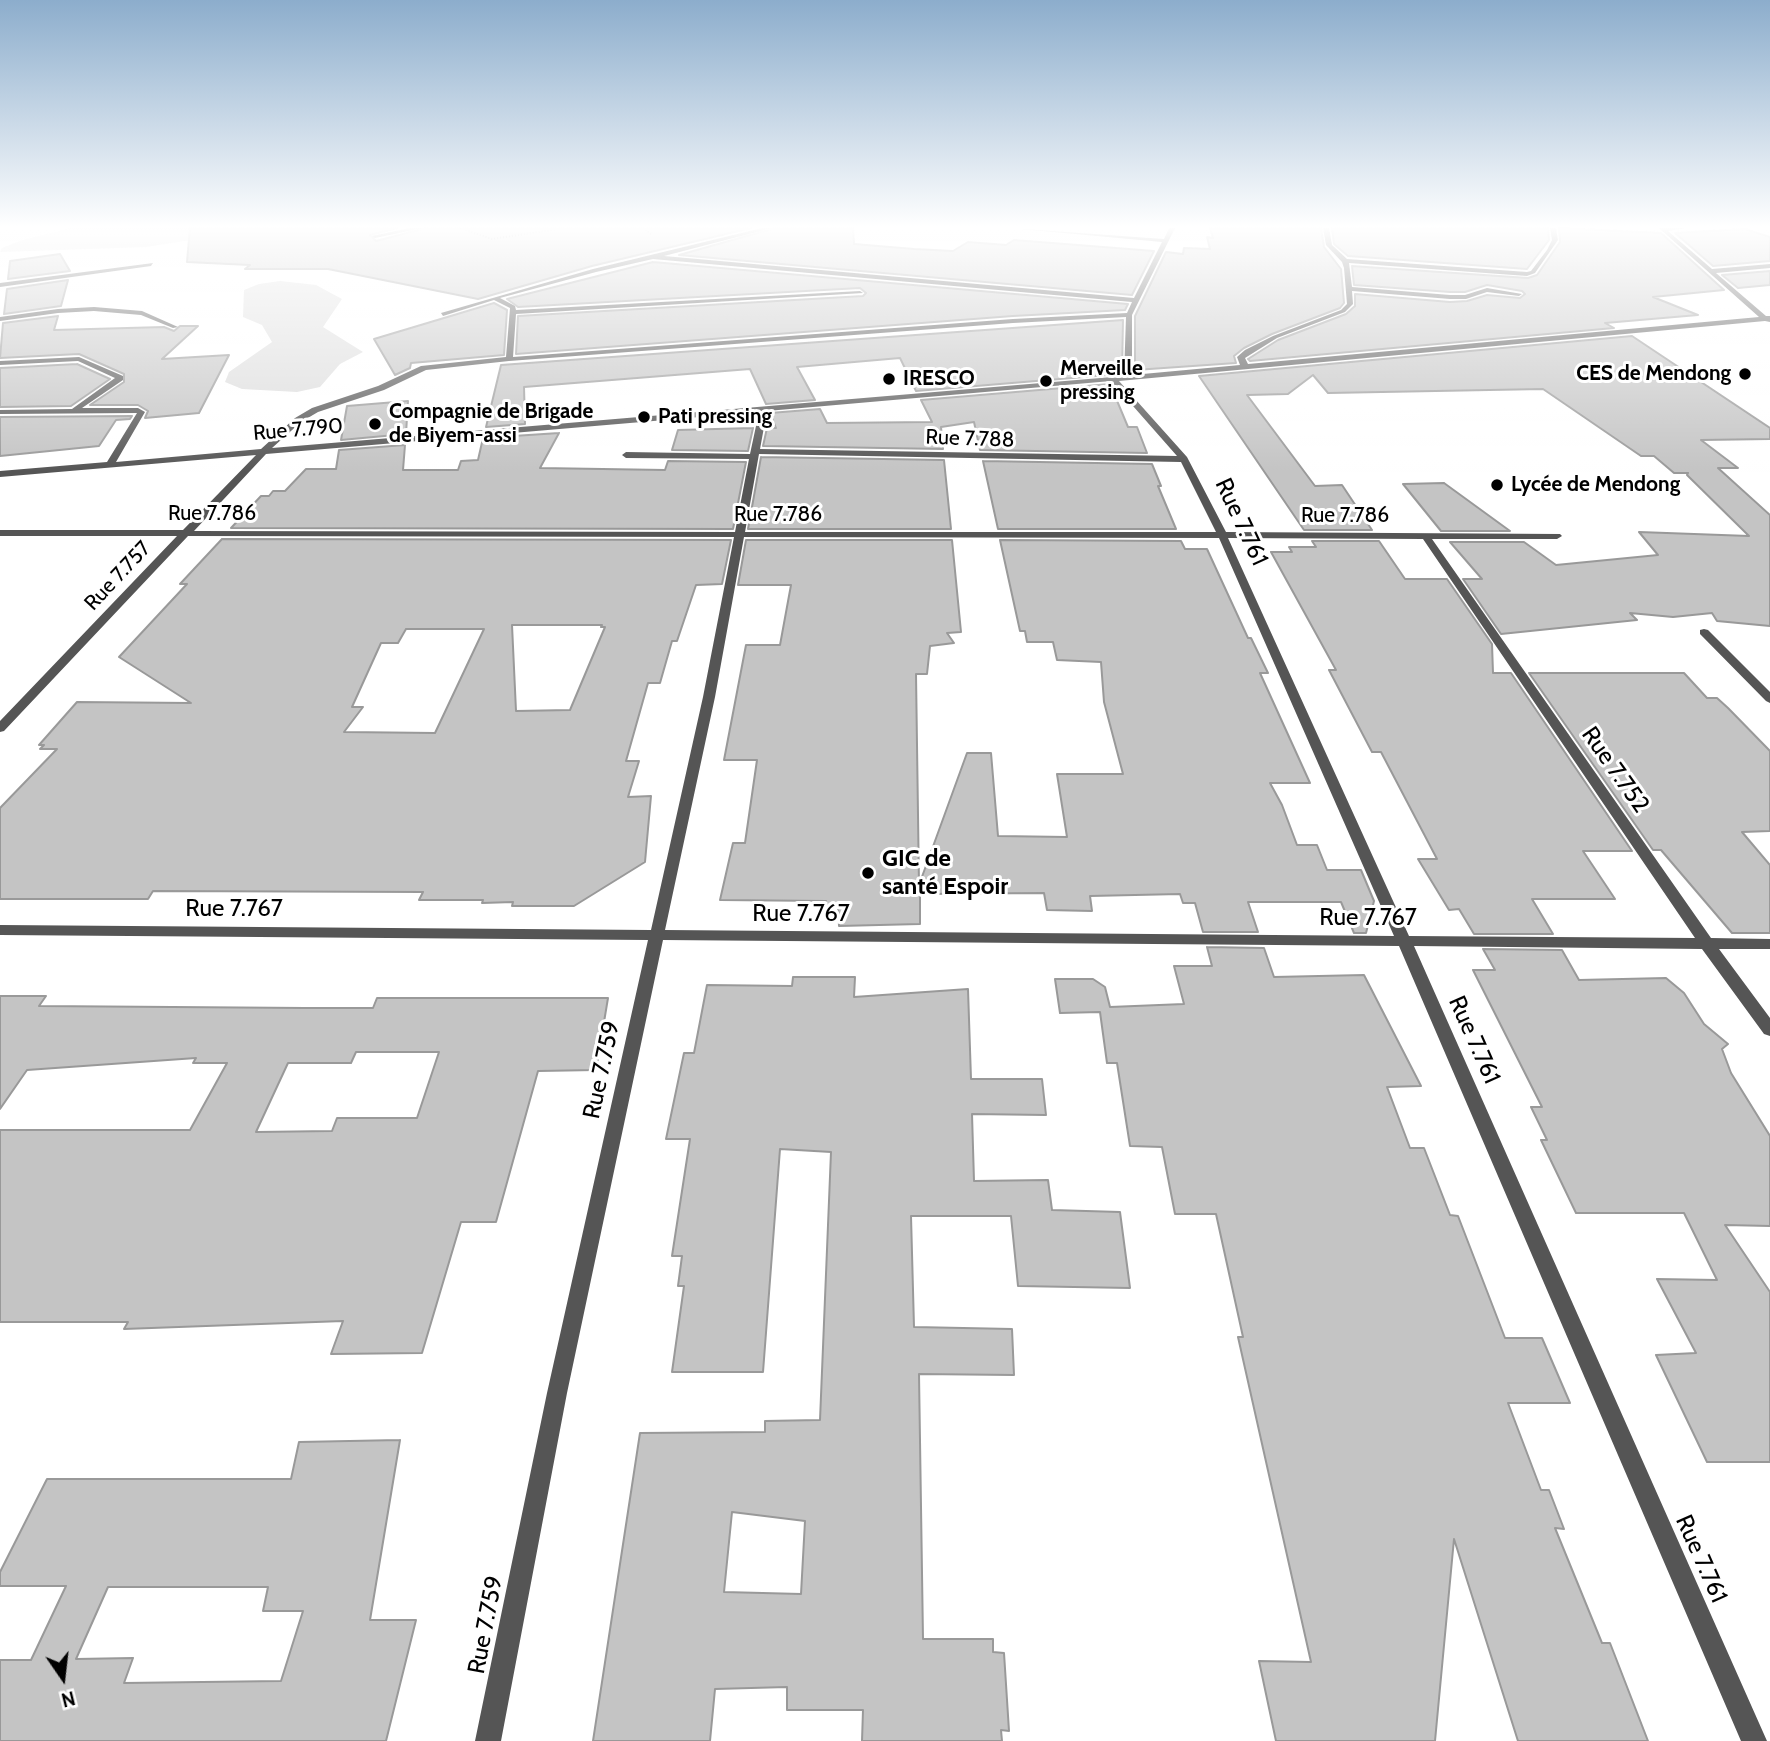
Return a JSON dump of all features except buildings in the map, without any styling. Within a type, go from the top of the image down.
[{"type":"street","points":[[0,319],[92,309]]},
{"type":"street","points":[[97,309],[142,313],[175,327]]},
{"type":"street","points":[[443,314],[458,309]]},
{"type":"street","points":[[509,359],[513,312],[563,309]]},
{"type":"street","points":[[1120,379],[1132,309]]},
{"type":"street","points":[[1245,367],[1241,357],[1275,337],[1345,309]]},
{"type":"street","name":"Rue 7.757","points":[[0,728],[265,450],[299,420],[315,410],[382,387],[424,368],[509,359],[1013,321],[1129,315]]},
{"type":"street","name":"Rue 7.790","points":[[0,474],[1120,379],[1768,319]]},
{"type":"street","points":[[0,363],[79,359],[120,378],[75,410]]},
{"type":"street","name":"Rue 7.761","points":[[1120,379],[1184,459],[1222,535],[1404,941],[1754,1741]]},
{"type":"street","name":"Rue 7.759","points":[[488,1741],[557,1393],[709,696],[763,409]]},
{"type":"street","points":[[0,412],[141,412],[110,464]]},
{"type":"street","name":"Rue 7.788","points":[[626,456],[755,454],[1184,459]]},
{"type":"street","name":"Rue 7.786","points":[[0,533],[1557,536]]},
{"type":"street","name":"Rue 7.752","points":[[1425,535],[1707,944],[1770,1030]]},
{"type":"street","points":[[1704,632],[1770,699]]},
{"type":"street","name":"Rue 7.767","points":[[0,930],[1770,944]]},
{"type":"shaded area","points":[[243,309],[335,309],[323,327],[363,352],[340,364],[320,387],[297,392],[242,389],[225,382],[229,372],[272,342],[262,325],[243,317]]},
{"type":"place","name":"CES de Mendong","points":[[1745,374]]},
{"type":"place","name":"IRESCO","points":[[889,379]]},
{"type":"place","name":"Merveille pressing","points":[[1046,381]]},
{"type":"place","name":"Pati pressing","points":[[644,417]]},
{"type":"place","name":"Compagnie de Brigade de Biyem-assi","points":[[375,424]]},
{"type":"place","name":"Lycée de Mendong","points":[[1497,485]]},
{"type":"place","name":"GIC de santé Espoir","points":[[868,873]]}]
